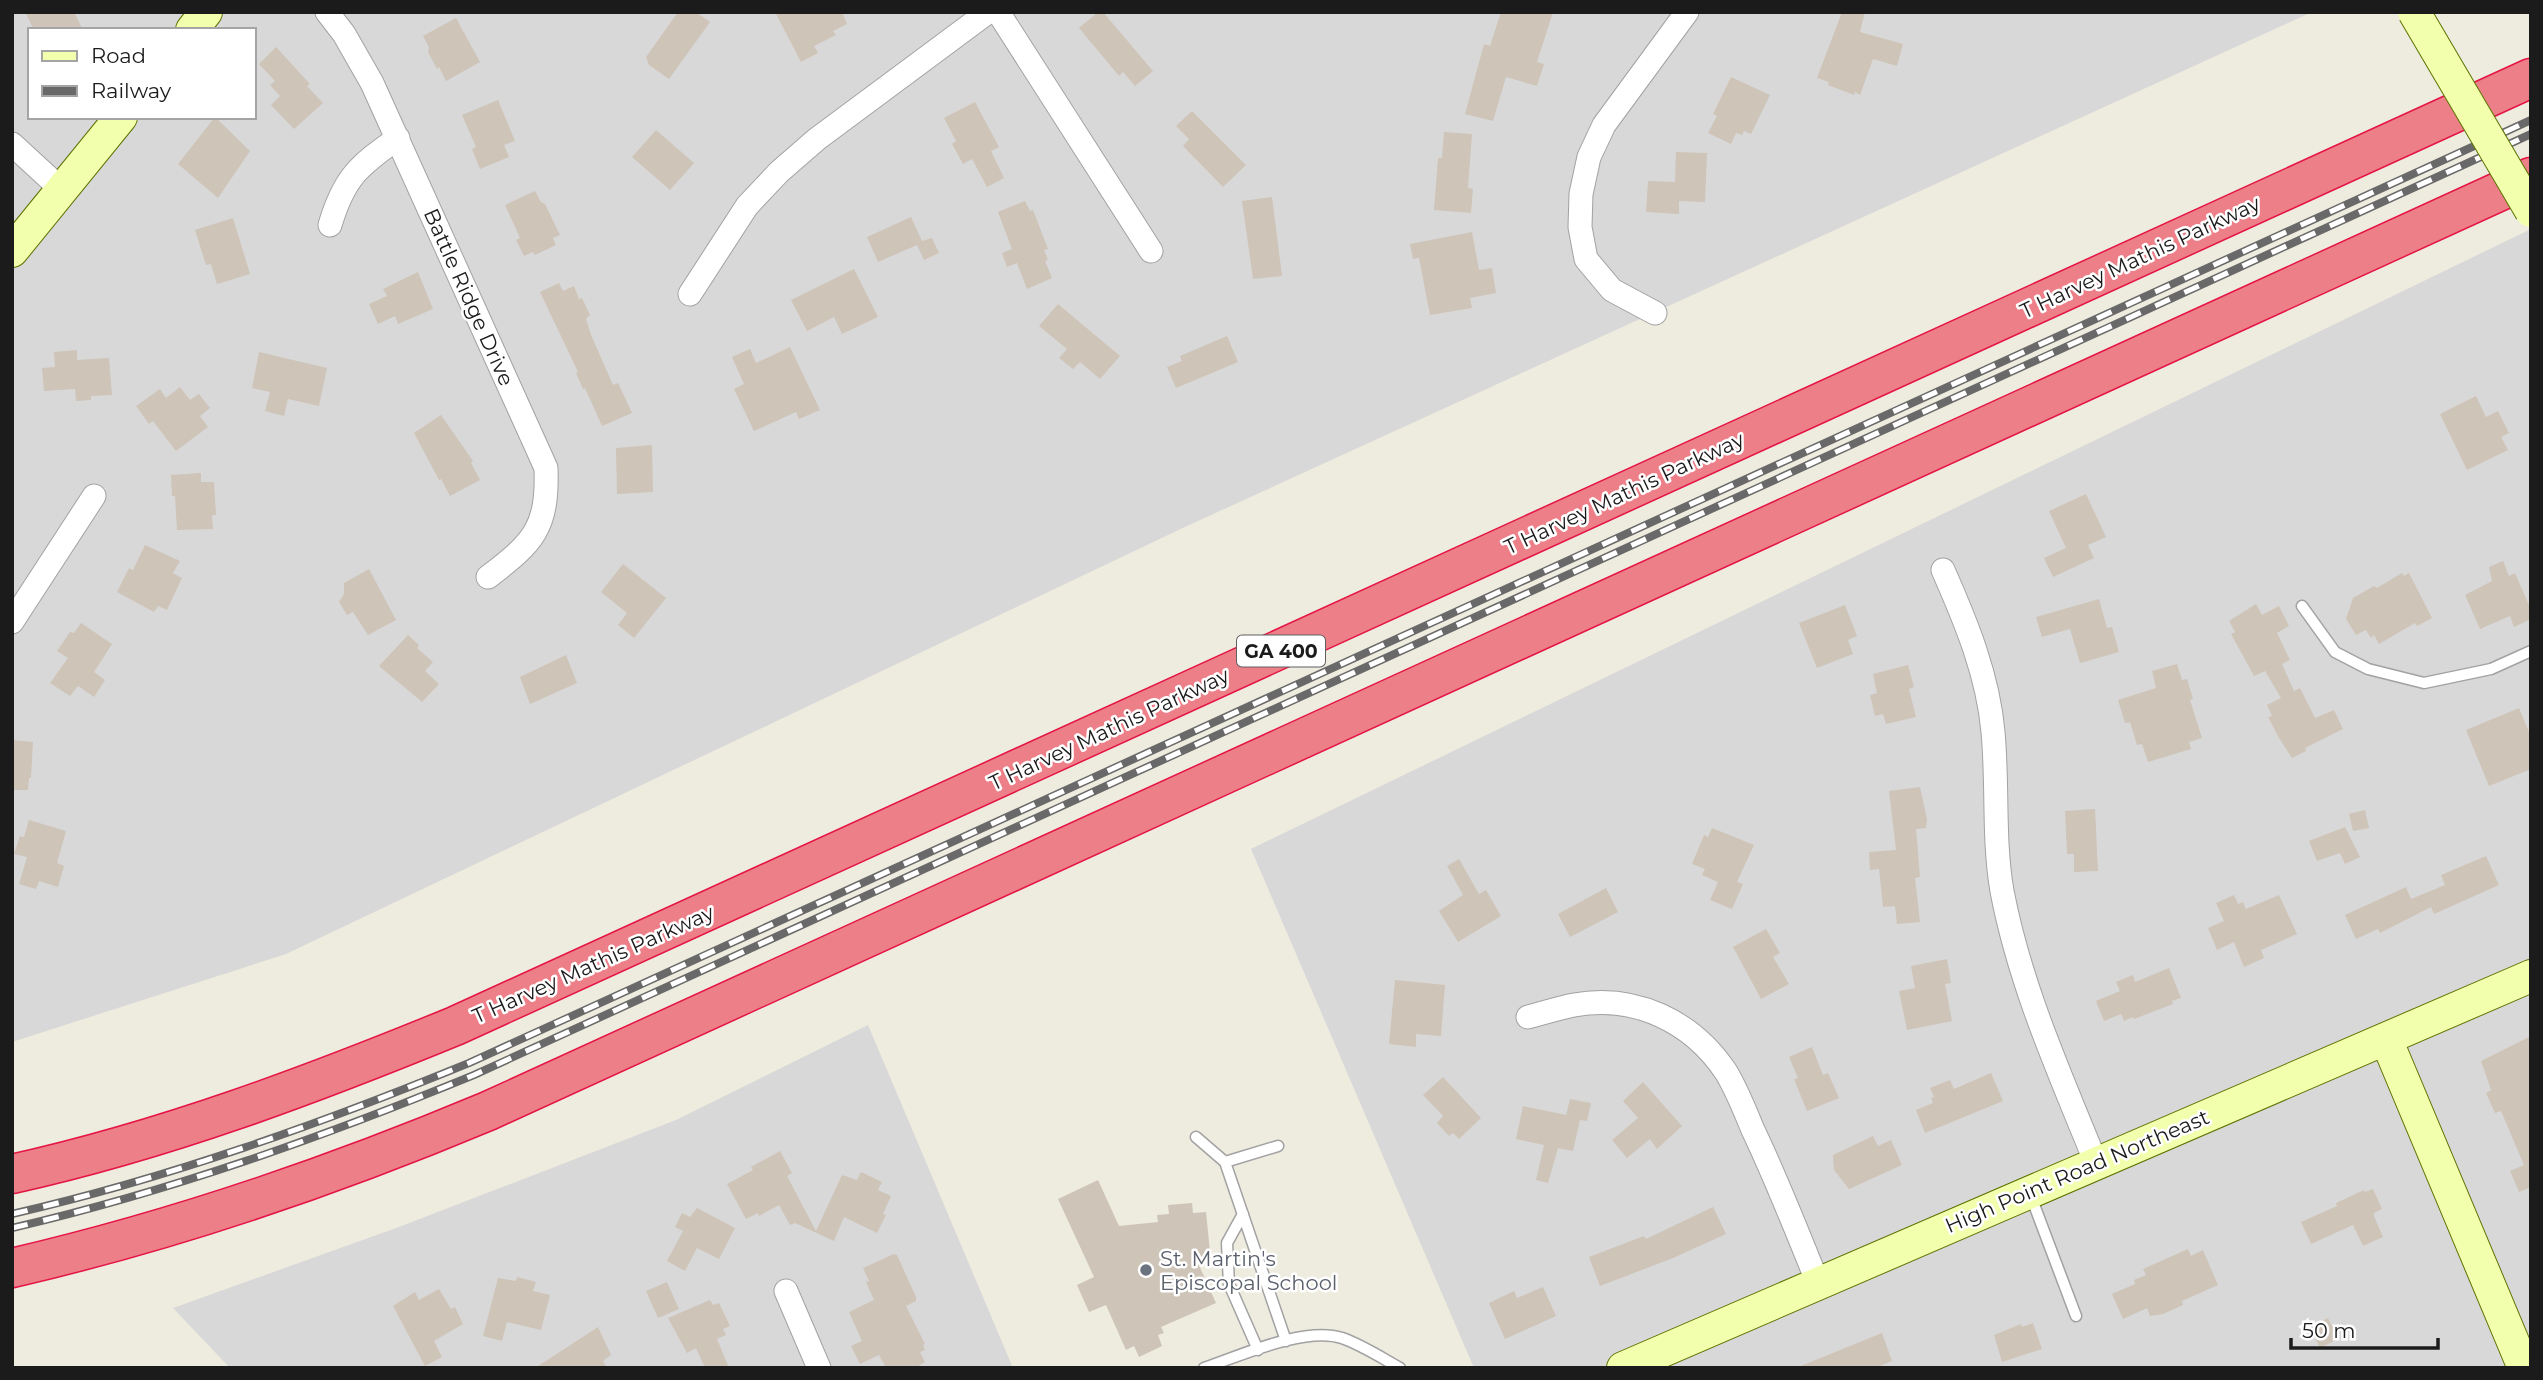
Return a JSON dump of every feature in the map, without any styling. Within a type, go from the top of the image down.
[{"type":"highway","name":"T Harvey Mathis Parkway","points":[[12,1174],[151,1138],[254,1104],[356,1067],[468,1021],[2531,79]]},
{"type":"highway","points":[[12,1268],[176,1225],[286,1189],[388,1153],[500,1106],[2531,177]]},
{"type":"street","name":"Battle Ridge Drive","points":[[327,12],[344,34],[372,83],[547,468],[547,499],[537,530],[520,552],[488,577]]},
{"type":"street","points":[[690,294],[747,206],[779,172],[817,139],[988,12]]},
{"type":"street","points":[[998,12],[1151,251]]},
{"type":"street","points":[[1655,313],[1612,290],[1586,259],[1580,227],[1581,194],[1589,157],[1604,125],[1688,12]]},
{"type":"street","points":[[2414,12],[2531,211]]},
{"type":"street","points":[[12,251],[119,119]]},
{"type":"street","points":[[330,225],[338,197],[352,175],[369,158],[398,138]]},
{"type":"street","points":[[12,144],[62,190]]},
{"type":"street","points":[[12,622],[94,496]]},
{"type":"street","points":[[1943,570],[1980,663],[1993,731],[1996,845],[2010,929],[2031,1000],[2096,1163]]},
{"type":"street","name":"High Point Road Northeast","points":[[1642,1364],[1818,1283],[2531,976]]},
{"type":"street","points":[[1528,1017],[1573,1005],[1598,1002],[1626,1004],[1658,1013],[1698,1038],[1728,1075],[1773,1172],[1818,1283]]},
{"type":"street","points":[[2386,1040],[2524,1368]]},
{"type":"street","points":[[786,1291],[819,1368]]},
{"type":"lane","points":[[2302,606],[2335,652],[2368,669],[2424,683],[2491,668],[2531,651]]},
{"type":"lane","points":[[1196,1137],[1225,1162],[1286,1341]]},
{"type":"lane","points":[[1225,1162],[1278,1146]]},
{"type":"lane","points":[[2029,1192],[2076,1316]]},
{"type":"lane","points":[[1243,1214],[1227,1243],[1229,1284],[1258,1350]]},
{"type":"lane","points":[[1204,1368],[1286,1341],[1319,1335],[1341,1338],[1401,1368]]},
{"type":"shaded area","points":[[12,12],[2312,12],[1187,526],[286,954],[12,1042]]},
{"type":"shaded area","points":[[2531,229],[2531,1368],[1474,1368],[1251,849]]},
{"type":"shaded area","points":[[868,1025],[1013,1368],[230,1368],[173,1308],[399,1227],[676,1120]]},
{"type":"building","points":[[25,12],[74,12],[82,28],[33,28]]},
{"type":"building","points":[[678,12],[696,12],[710,22],[669,79],[649,65],[646,57]]},
{"type":"building","points":[[775,12],[842,12],[847,24],[833,31],[836,35],[814,46],[818,53],[801,62]]},
{"type":"building","points":[[1098,12],[1103,12],[1153,71],[1135,86],[1123,72],[1119,76],[1079,28]]},
{"type":"building","points":[[1501,12],[1553,12],[1537,62],[1544,64],[1537,86],[1506,77],[1493,121],[1465,114],[1484,44],[1490,46]]},
{"type":"building","points":[[1842,12],[1865,12],[1860,32],[1903,44],[1897,66],[1873,59],[1860,95],[1828,85],[1829,82],[1817,78]]},
{"type":"building","points":[[456,18],[480,62],[446,81],[428,52],[429,47],[423,36]]},
{"type":"building","points":[[276,47],[310,84],[307,86],[323,103],[294,129],[271,105],[280,96],[270,85],[275,81],[259,64]]},
{"type":"building","points":[[1731,77],[1770,95],[1751,134],[1744,131],[1742,135],[1736,133],[1731,144],[1708,133],[1717,116],[1713,114]]},
{"type":"building","points":[[498,100],[515,141],[504,145],[509,157],[480,169],[472,149],[476,147],[462,115]]},
{"type":"building","points":[[975,102],[999,147],[991,151],[1004,178],[987,187],[972,159],[963,164],[952,144],[956,141],[944,118]]},
{"type":"building","points":[[1192,111],[1246,165],[1223,187],[1183,146],[1189,139],[1176,126]]},
{"type":"building","points":[[213,119],[217,119],[250,151],[218,198],[178,164]]},
{"type":"building","points":[[656,130],[694,163],[670,190],[632,157]]},
{"type":"building","points":[[1444,132],[1472,134],[1468,188],[1473,189],[1471,213],[1434,210],[1438,158],[1442,158]]},
{"type":"building","points":[[1676,152],[1707,153],[1705,202],[1679,201],[1679,214],[1646,212],[1648,181],[1675,182]]},
{"type":"building","points":[[535,191],[545,204],[560,235],[553,238],[556,245],[535,255],[533,252],[524,256],[516,240],[520,238],[505,205]]},
{"type":"building","points":[[1272,197],[1282,276],[1253,279],[1242,201]]},
{"type":"building","points":[[1025,201],[1030,211],[1033,210],[1048,249],[1044,250],[1048,260],[1045,261],[1052,278],[1027,289],[1017,263],[1007,267],[1002,253],[1012,249],[998,212]]},
{"type":"building","points":[[911,217],[922,241],[932,238],[939,253],[924,260],[917,245],[878,262],[867,237]]},
{"type":"building","points":[[233,218],[250,274],[217,284],[211,264],[206,265],[195,230]]},
{"type":"building","points":[[1472,232],[1479,270],[1492,268],[1496,293],[1470,298],[1472,308],[1430,315],[1419,258],[1413,259],[1410,244]]},
{"type":"building","points":[[854,269],[878,317],[842,334],[834,317],[807,331],[791,300]]},
{"type":"building","points":[[418,272],[433,309],[398,324],[395,316],[378,324],[369,304],[387,296],[383,289]]},
{"type":"building","points":[[559,283],[563,291],[574,286],[579,299],[582,298],[590,315],[586,319],[591,335],[613,385],[618,383],[632,413],[602,426],[540,292]]},
{"type":"building","points":[[1058,304],[1120,356],[1100,379],[1080,362],[1073,369],[1059,358],[1067,349],[1039,326]]},
{"type":"building","points":[[1227,336],[1238,362],[1176,388],[1167,367],[1182,361],[1180,356]]},
{"type":"building","points":[[790,347],[820,410],[799,419],[796,412],[754,431],[734,389],[744,384],[732,357],[750,349],[756,363]]},
{"type":"building","points":[[77,350],[77,360],[109,358],[112,395],[91,396],[91,400],[76,401],[75,389],[44,391],[42,368],[55,367],[54,352]]},
{"type":"building","points":[[259,352],[327,368],[319,406],[288,399],[284,416],[265,411],[270,392],[252,388]]},
{"type":"building","points":[[180,387],[190,400],[199,394],[210,408],[200,416],[208,427],[176,451],[153,421],[149,424],[136,406],[160,389],[166,398]]},
{"type":"building","points":[[2476,396],[2486,417],[2498,411],[2509,433],[2501,437],[2508,450],[2467,470],[2440,414]]},
{"type":"building","points":[[441,415],[473,461],[471,463],[480,480],[450,496],[414,433]]},
{"type":"building","points":[[652,445],[653,492],[617,494],[616,448]]},
{"type":"building","points":[[201,473],[201,482],[214,482],[216,515],[212,515],[213,529],[177,530],[171,475]]},
{"type":"building","points":[[2086,494],[2106,537],[2088,545],[2094,558],[2053,577],[2044,558],[2066,548],[2049,511]]},
{"type":"building","points":[[145,545],[180,561],[173,573],[182,578],[167,610],[158,606],[154,612],[117,592],[129,568],[133,570]]},
{"type":"building","points":[[2503,561],[2509,576],[2515,573],[2531,610],[2531,619],[2514,627],[2510,616],[2480,629],[2465,595],[2492,581],[2489,567]]},
{"type":"building","points":[[623,564],[666,598],[634,638],[618,625],[627,613],[601,592]]},
{"type":"building","points":[[369,569],[396,620],[368,635],[353,612],[347,615],[339,602],[344,594],[344,583]]},
{"type":"building","points":[[2402,573],[2404,576],[2409,573],[2432,618],[2417,626],[2415,623],[2379,644],[2374,635],[2371,638],[2366,630],[2356,635],[2346,619],[2353,598]]},
{"type":"building","points":[[2099,599],[2107,628],[2112,627],[2119,652],[2080,663],[2070,629],[2042,637],[2036,617]]},
{"type":"building","points":[[2256,604],[2262,615],[2279,606],[2289,626],[2277,633],[2290,660],[2282,664],[2294,691],[2300,688],[2315,718],[2334,710],[2343,729],[2305,748],[2306,751],[2292,758],[2268,717],[2272,716],[2267,705],[2281,698],[2265,671],[2254,676],[2231,634],[2235,632],[2229,621]]},
{"type":"building","points":[[1845,605],[1857,636],[1848,640],[1853,654],[1817,668],[1799,623]]},
{"type":"building","points":[[81,623],[112,644],[94,672],[105,680],[94,697],[78,686],[70,696],[50,683],[68,658],[57,651],[70,632],[74,633]]},
{"type":"building","points":[[408,635],[419,645],[417,648],[433,662],[425,671],[439,684],[422,702],[379,666]]},
{"type":"building","points":[[566,655],[577,683],[530,704],[520,677]]},
{"type":"building","points":[[2177,664],[2182,680],[2187,679],[2193,699],[2190,700],[2202,738],[2189,742],[2191,749],[2148,762],[2142,744],[2137,745],[2130,722],[2125,723],[2118,700],[2156,688],[2152,671]]},
{"type":"building","points":[[1908,665],[1914,687],[1909,689],[1916,717],[1886,724],[1883,714],[1875,716],[1870,695],[1877,693],[1873,674]]},
{"type":"building","points":[[2519,708],[2531,737],[2531,769],[2489,786],[2466,730]]},
{"type":"building","points":[[12,740],[33,742],[28,790],[12,790]]},
{"type":"building","points":[[1920,787],[1927,819],[1926,828],[1916,829],[1920,877],[1915,878],[1920,922],[1897,924],[1895,906],[1883,907],[1879,869],[1870,870],[1869,852],[1896,850],[1889,791]]},
{"type":"building","points":[[2095,809],[2098,871],[2074,872],[2074,854],[2067,854],[2065,811]]},
{"type":"building","points":[[2365,810],[2369,828],[2353,831],[2349,814]]},
{"type":"building","points":[[29,820],[66,831],[57,863],[64,866],[58,887],[39,881],[36,889],[19,884],[27,857],[14,854],[20,836],[24,837]]},
{"type":"building","points":[[2345,827],[2360,857],[2345,864],[2340,853],[2317,861],[2309,841]]},
{"type":"building","points":[[1712,828],[1754,845],[1737,882],[1743,884],[1732,909],[1710,900],[1718,882],[1702,875],[1705,869],[1692,864],[1704,835],[1708,837]]},
{"type":"building","points":[[2486,856],[2499,885],[2434,914],[2431,907],[2380,933],[2378,929],[2356,939],[2345,915],[2406,887],[2411,899],[2445,885],[2441,875]]},
{"type":"building","points":[[1459,859],[1479,894],[1486,890],[1501,916],[1458,942],[1439,911],[1463,895],[1447,866]]},
{"type":"building","points":[[1606,888],[1618,912],[1570,937],[1558,914]]},
{"type":"building","points":[[2234,895],[2238,904],[2243,902],[2246,909],[2279,895],[2297,934],[2261,950],[2264,958],[2244,967],[2234,942],[2217,950],[2208,928],[2224,921],[2216,903]]},
{"type":"building","points":[[1766,929],[1780,953],[1773,957],[1789,984],[1761,999],[1733,947]]},
{"type":"building","points":[[1947,959],[1951,983],[1945,984],[1952,1021],[1907,1030],[1899,991],[1915,988],[1911,966]]},
{"type":"building","points":[[2169,968],[2181,998],[2172,1001],[2173,1004],[2134,1019],[2133,1017],[2124,1021],[2121,1014],[2104,1021],[2096,1001],[2120,991],[2116,982],[2133,975],[2135,982]]},
{"type":"building","points":[[1395,980],[1445,985],[1441,1036],[1416,1034],[1416,1047],[1389,1044]]},
{"type":"building","points":[[2531,1036],[2531,1187],[2519,1192],[2510,1171],[2524,1165],[2501,1111],[2495,1113],[2486,1093],[2491,1090],[2481,1061]]},
{"type":"building","points":[[1812,1047],[1823,1075],[1828,1073],[1839,1098],[1807,1111],[1794,1079],[1798,1078],[1789,1057]]},
{"type":"building","points":[[1991,1073],[2003,1101],[1925,1133],[1916,1110],[1933,1103],[1931,1098],[1934,1097],[1930,1088],[1950,1080],[1954,1089]]},
{"type":"building","points":[[1443,1077],[1481,1118],[1459,1139],[1453,1133],[1449,1136],[1437,1123],[1443,1116],[1423,1095]]},
{"type":"building","points":[[1643,1082],[1682,1126],[1657,1149],[1650,1139],[1627,1158],[1612,1140],[1638,1118],[1623,1101]]},
{"type":"building","points":[[1570,1099],[1591,1103],[1587,1121],[1580,1120],[1573,1151],[1558,1148],[1548,1183],[1536,1180],[1544,1145],[1516,1139],[1523,1106],[1566,1115]]},
{"type":"building","points":[[1873,1136],[1878,1146],[1891,1140],[1902,1165],[1849,1189],[1834,1170],[1833,1155]]},
{"type":"building","points":[[780,1151],[792,1173],[787,1176],[816,1231],[842,1175],[857,1180],[861,1172],[882,1182],[878,1190],[891,1196],[877,1233],[844,1217],[834,1241],[795,1223],[790,1225],[779,1205],[759,1216],[758,1213],[746,1219],[727,1184]]},
{"type":"building","name":"St. Martin's Episcopal School","points":[[1098,1180],[1119,1226],[1158,1222],[1157,1215],[1169,1214],[1168,1205],[1192,1203],[1193,1213],[1206,1212],[1211,1262],[1198,1263],[1216,1303],[1161,1327],[1164,1333],[1158,1335],[1162,1346],[1139,1357],[1134,1346],[1126,1350],[1106,1305],[1089,1312],[1077,1285],[1094,1277],[1058,1199]]},
{"type":"building","points":[[2373,1189],[2382,1209],[2374,1213],[2374,1216],[2383,1237],[2363,1246],[2353,1225],[2311,1244],[2301,1222],[2364,1190]]},
{"type":"building","points":[[1713,1207],[1726,1234],[1600,1286],[1589,1257],[1644,1236],[1646,1239]]},
{"type":"building","points":[[697,1208],[735,1228],[719,1259],[697,1248],[685,1271],[667,1261],[683,1231],[675,1227],[682,1213],[690,1217]]},
{"type":"building","points":[[2188,1249],[2191,1256],[2203,1250],[2218,1285],[2182,1301],[2183,1305],[2163,1314],[2150,1316],[2147,1308],[2123,1319],[2112,1294],[2135,1284],[2134,1280],[2146,1275],[2143,1269]]},
{"type":"building","points":[[897,1255],[916,1297],[916,1301],[906,1306],[925,1344],[925,1350],[920,1352],[925,1362],[915,1368],[886,1368],[879,1355],[860,1364],[851,1346],[862,1341],[849,1312],[874,1300],[863,1268]]},
{"type":"building","points":[[517,1277],[536,1282],[533,1291],[550,1295],[541,1330],[507,1322],[502,1341],[483,1336],[498,1278],[516,1281]]},
{"type":"building","points":[[667,1282],[679,1309],[658,1318],[646,1291]]},
{"type":"building","points":[[1543,1287],[1556,1316],[1505,1339],[1489,1303],[1514,1291],[1517,1298]]},
{"type":"building","points":[[439,1289],[451,1309],[455,1307],[463,1324],[434,1341],[442,1357],[425,1366],[393,1306],[415,1292],[419,1300]]},
{"type":"building","points":[[710,1300],[713,1305],[719,1303],[730,1326],[723,1329],[726,1335],[717,1339],[729,1368],[705,1368],[696,1348],[687,1353],[668,1318]]},
{"type":"building","points":[[2328,1318],[2338,1339],[2320,1348],[2310,1327]]},
{"type":"building","points":[[2033,1323],[2042,1349],[2002,1362],[1994,1335],[2021,1324],[2022,1327]]},
{"type":"building","points":[[598,1327],[611,1355],[603,1361],[607,1368],[535,1368]]},
{"type":"building","points":[[1882,1333],[1892,1361],[1875,1368],[1796,1368]]},
{"type":"railway","points":[[12,1214],[129,1184],[244,1148],[469,1063],[2531,120]]},
{"type":"railway","points":[[12,1228],[130,1197],[246,1161],[474,1075],[2531,134]]},
{"type":"place","name":"St. Martin's Episcopal School","points":[[1146,1270]]}]
